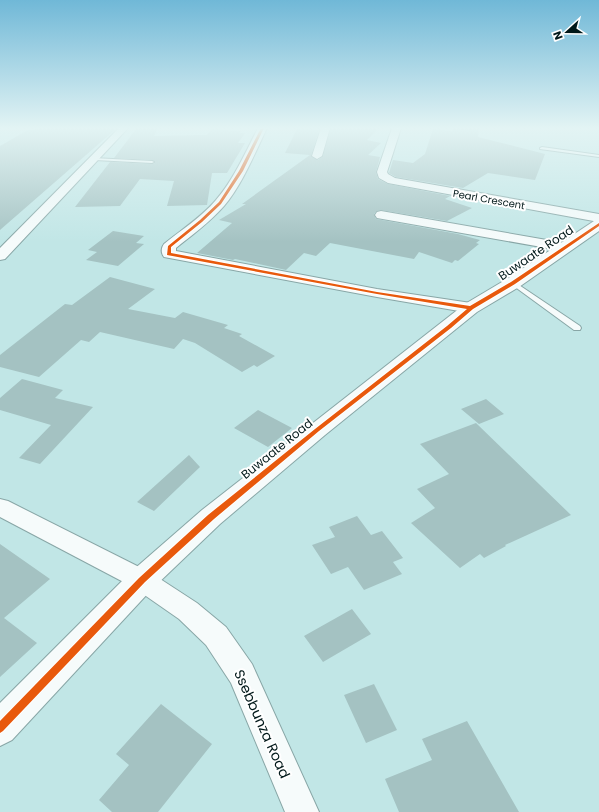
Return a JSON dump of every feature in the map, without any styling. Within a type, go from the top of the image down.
[{"type":"street","points":[[0,256],[88,166]]},
{"type":"street","points":[[242,166],[225,197],[201,221],[169,247],[169,254],[378,293],[471,308]]},
{"type":"street","name":"Pearl Crescent","points":[[384,166],[382,172],[386,179],[599,218]]},
{"type":"street","points":[[381,215],[564,247]]},
{"type":"street","name":"Buwaate Road","points":[[0,728],[142,580],[211,517],[317,430],[449,327],[471,308],[513,283],[599,224]]},
{"type":"street","name":"Ssebbunza Road","points":[[0,507],[142,580],[188,611],[216,636],[242,674],[302,812]]},
{"type":"lane","points":[[513,283],[577,328]]},
{"type":"building","points":[[0,166],[74,166],[0,230]]},
{"type":"building","points":[[107,166],[231,166],[227,173],[212,173],[207,205],[167,206],[174,181],[140,179],[120,206],[75,207]]},
{"type":"building","points":[[295,166],[378,166],[376,172],[378,179],[388,184],[450,196],[445,199],[472,208],[447,221],[381,210],[374,214],[376,219],[458,234],[480,240],[476,243],[479,244],[458,261],[455,260],[452,263],[419,252],[414,259],[330,243],[316,256],[304,253],[286,270],[235,259],[233,260],[197,253],[232,223],[219,220],[246,204],[242,204]]},
{"type":"building","points":[[391,166],[540,166],[535,180],[488,173],[463,188],[396,177],[389,173]]},
{"type":"building","points":[[113,231],[144,236],[136,243],[144,244],[118,266],[86,260],[97,252],[88,250]]},
{"type":"building","points":[[110,277],[155,289],[128,309],[175,318],[183,312],[228,325],[224,328],[242,334],[239,336],[275,356],[257,367],[254,365],[242,372],[195,343],[183,339],[174,349],[100,332],[89,342],[81,340],[39,377],[0,367],[0,355],[65,304],[72,305]]},
{"type":"building","points":[[22,379],[63,390],[55,398],[93,407],[40,464],[19,458],[51,425],[0,410],[0,398]]},
{"type":"building","points":[[486,399],[504,414],[479,424],[461,409]]},
{"type":"building","points":[[258,410],[292,428],[268,447],[234,428]]},
{"type":"building","points":[[476,423],[571,515],[505,545],[506,546],[484,558],[480,554],[460,568],[411,523],[435,508],[417,489],[449,474],[420,444]]},
{"type":"building","points":[[189,455],[200,467],[154,511],[137,502]]},
{"type":"building","points":[[357,516],[371,535],[382,531],[403,558],[393,562],[402,574],[364,590],[348,567],[331,574],[312,545],[335,537],[329,527]]},
{"type":"building","points":[[0,544],[50,579],[4,618],[37,643],[0,677]]},
{"type":"building","points":[[352,609],[371,634],[323,662],[304,636]]},
{"type":"building","points":[[374,684],[397,730],[366,743],[344,695]]},
{"type":"building","points":[[161,704],[212,744],[158,812],[112,812],[99,800],[129,765],[116,754]]},
{"type":"building","points":[[467,721],[519,812],[399,812],[385,779],[432,760],[422,739]]},
{"type":"cycle path","points":[[244,166],[220,203],[201,221],[169,247],[169,254],[377,293],[471,308]]},
{"type":"cycle path","points":[[0,728],[142,580],[211,517],[317,430],[449,327],[471,308],[513,283],[599,224]]}]
